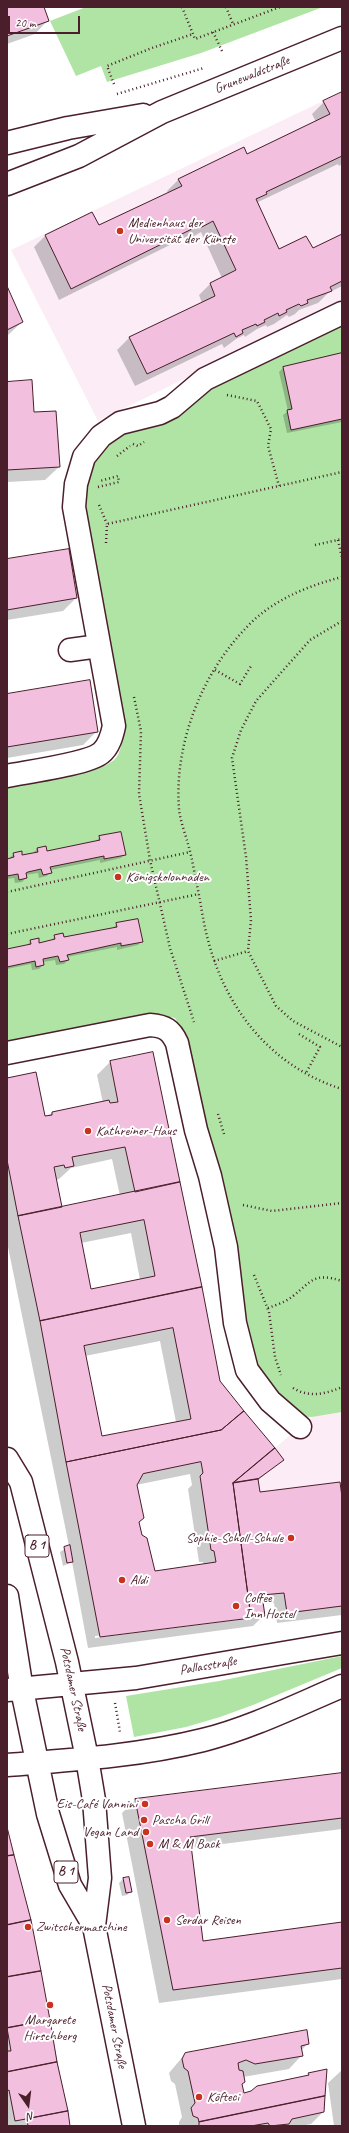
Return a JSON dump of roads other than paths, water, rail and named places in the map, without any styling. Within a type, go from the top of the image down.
[{"type":"main road","name":"Grunewaldstraße","points":[[7,184],[79,156],[162,112],[342,38]]},
{"type":"main road","name":"Grunewaldstraße","points":[[7,143],[68,128],[162,112]]},
{"type":"main road","points":[[7,776],[86,760],[101,753],[112,738],[114,726],[99,646],[68,507],[84,457],[101,436],[120,423],[160,413],[172,407],[205,379],[342,313]]},
{"type":"main road","points":[[70,650],[99,646]]},
{"type":"main road","points":[[7,1053],[150,1025],[160,1025],[168,1029],[174,1035],[196,1130],[210,1176],[226,1247],[235,1323],[247,1370],[270,1401],[300,1427]]},
{"type":"main road","name":"Potsdamer Straße","points":[[7,1460],[20,1482],[73,1686],[87,1758],[94,1800],[100,1878],[94,1926],[134,2126]]},
{"type":"main road","name":"Potsdamer Straße","points":[[7,1596],[14,1690],[37,1762],[48,1814],[70,1885],[94,1926]]},
{"type":"main road","name":"Pallasstraße","points":[[14,1690],[73,1686],[136,1678],[342,1643]]},
{"type":"main road","points":[[7,1764],[87,1758],[160,1749],[204,1740],[259,1721],[342,1686]]},
{"type":"place","name":"Medienhaus der Universität der Künste","points":[[120,231]]},
{"type":"place","name":"Königskolonnaden","points":[[118,877]]},
{"type":"place","name":"Kathreiner-Haus","points":[[88,1131]]},
{"type":"place","name":"Sophie-Scholl-Schule","points":[[291,1538]]},
{"type":"place","name":"Aldi","points":[[122,1580]]},
{"type":"place","name":"Coffee Inn Hostel","points":[[236,1606]]},
{"type":"place","name":"Eis-Café Vannini","points":[[145,1804]]},
{"type":"place","name":"Pascha Grill","points":[[144,1820]]},
{"type":"place","name":"Vegan Land","points":[[146,1832]]},
{"type":"place","name":"M & M Back","points":[[150,1844]]},
{"type":"place","name":"Serdar Reisen","points":[[167,1920]]},
{"type":"place","name":"Zwitschermaschine","points":[[28,1927]]},
{"type":"place","name":"Margarete Hirschberg","points":[[50,2005]]},
{"type":"place","name":"Köfteci","points":[[199,2097]]}]
